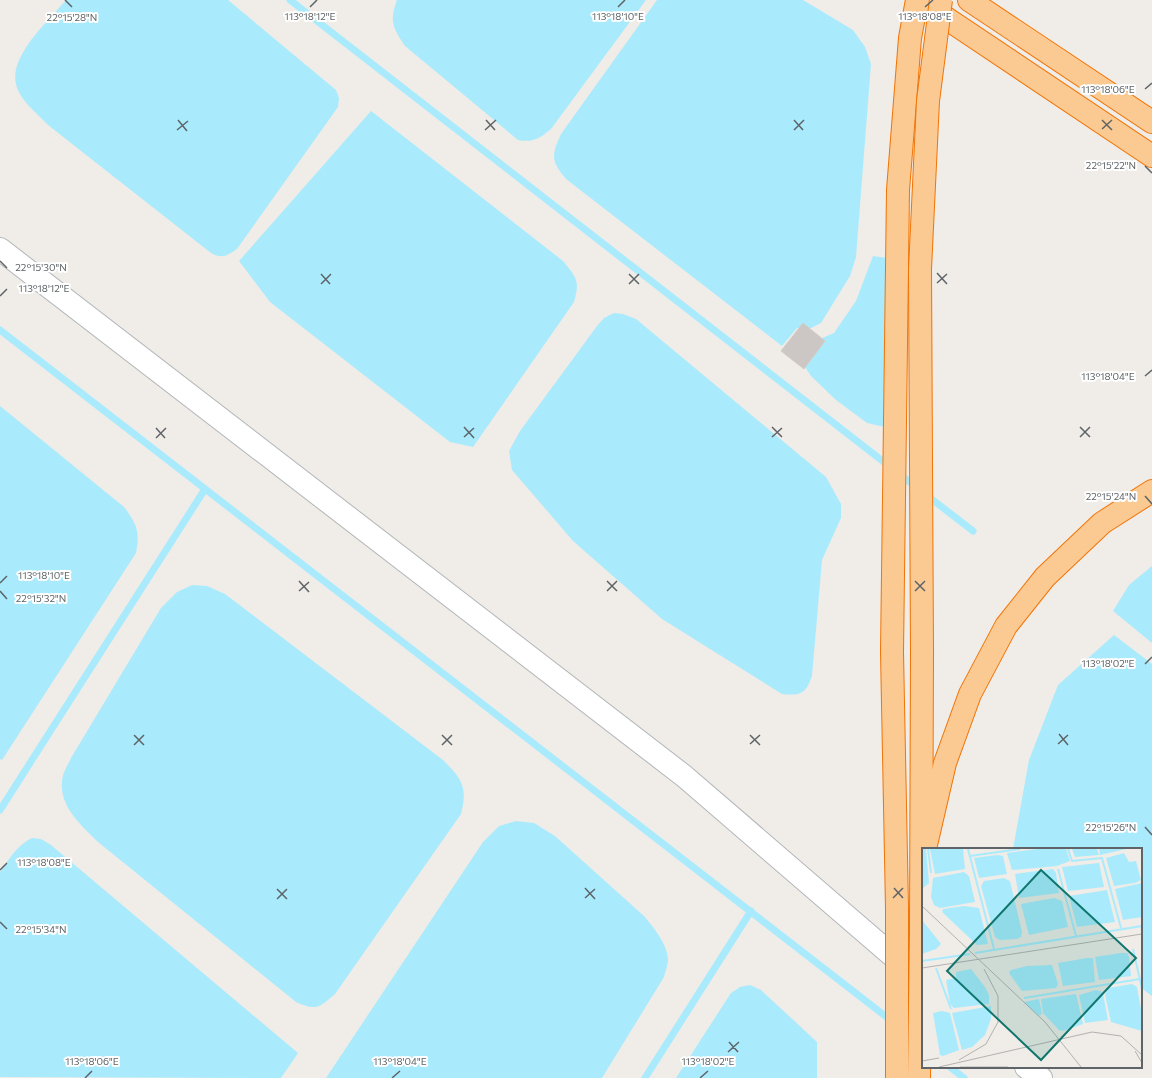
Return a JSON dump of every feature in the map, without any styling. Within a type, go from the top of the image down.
[{"type":"highway","points":[[897,1078],[897,908],[892,652],[898,190],[910,38],[918,0],[1152,156]]},
{"type":"highway","points":[[923,848],[920,269],[928,101],[941,0]]},
{"type":"highway","points":[[969,0],[1152,122]]},
{"type":"highway","points":[[925,848],[945,763],[962,714],[970,694],[1006,626],[1045,577],[1102,523],[1152,491]]},
{"type":"highway","points":[[919,1078],[922,893]]},
{"type":"street","points":[[0,249],[684,776],[922,981]]},
{"type":"street","points":[[1027,1068],[1041,1078]]},
{"type":"water","points":[[66,0],[228,0],[336,90],[339,98],[338,107],[237,249],[224,256],[218,256],[211,253],[48,125],[21,96],[16,84],[15,73],[18,62],[32,39]]},
{"type":"water","points":[[397,0],[646,0],[551,129],[540,137],[523,141],[518,140],[405,46],[395,29],[393,19]]},
{"type":"water","points":[[657,0],[803,0],[853,30],[865,47],[871,64],[856,257],[850,276],[821,323],[811,328],[797,328],[782,346],[566,179],[555,163],[555,148],[561,134]]},
{"type":"water","points":[[371,111],[563,261],[576,280],[577,289],[574,302],[473,447],[450,442],[270,302],[239,261]]},
{"type":"water","points":[[873,256],[902,260],[902,431],[867,423],[836,400],[811,376],[799,358],[808,344],[834,333],[856,301]]},
{"type":"water","points":[[614,313],[623,314],[636,319],[826,477],[841,504],[841,518],[822,560],[812,676],[805,690],[798,694],[782,694],[662,619],[573,541],[512,470],[509,451],[520,431],[597,326],[604,318]]},
{"type":"water","points":[[0,406],[124,507],[135,523],[138,539],[136,553],[2,760],[0,759]]},
{"type":"water","points":[[1152,566],[1152,643],[1113,611],[1129,585]]},
{"type":"water","points":[[192,585],[207,586],[225,594],[443,760],[459,778],[462,784],[464,797],[461,814],[335,994],[317,1007],[308,1007],[296,1002],[98,842],[71,813],[63,795],[63,775],[71,758],[161,608],[177,592]]},
{"type":"water","points":[[1114,635],[1152,664],[1152,996],[1142,989],[1142,848],[1013,848],[1029,760],[1058,685]]},
{"type":"water","points":[[516,821],[534,823],[555,836],[644,916],[659,936],[665,947],[668,959],[664,977],[602,1078],[326,1078],[483,842],[499,826]]},
{"type":"water","points":[[32,838],[41,839],[51,845],[298,1053],[281,1078],[0,1077],[0,872],[18,848]]},
{"type":"water","points":[[750,985],[761,990],[817,1042],[817,1078],[676,1078],[731,993],[740,987]]},
{"type":"building","points":[[803,323],[825,341],[804,369],[781,351]]},
{"type":"waterway","points":[[290,0],[916,487]]},
{"type":"waterway","points":[[0,330],[893,1022]]},
{"type":"waterway","points":[[0,810],[205,489]]},
{"type":"waterway","points":[[925,494],[973,531]]},
{"type":"waterway","points":[[645,1078],[751,911]]},
{"type":"waterway","points":[[951,1068],[964,1078]]}]
